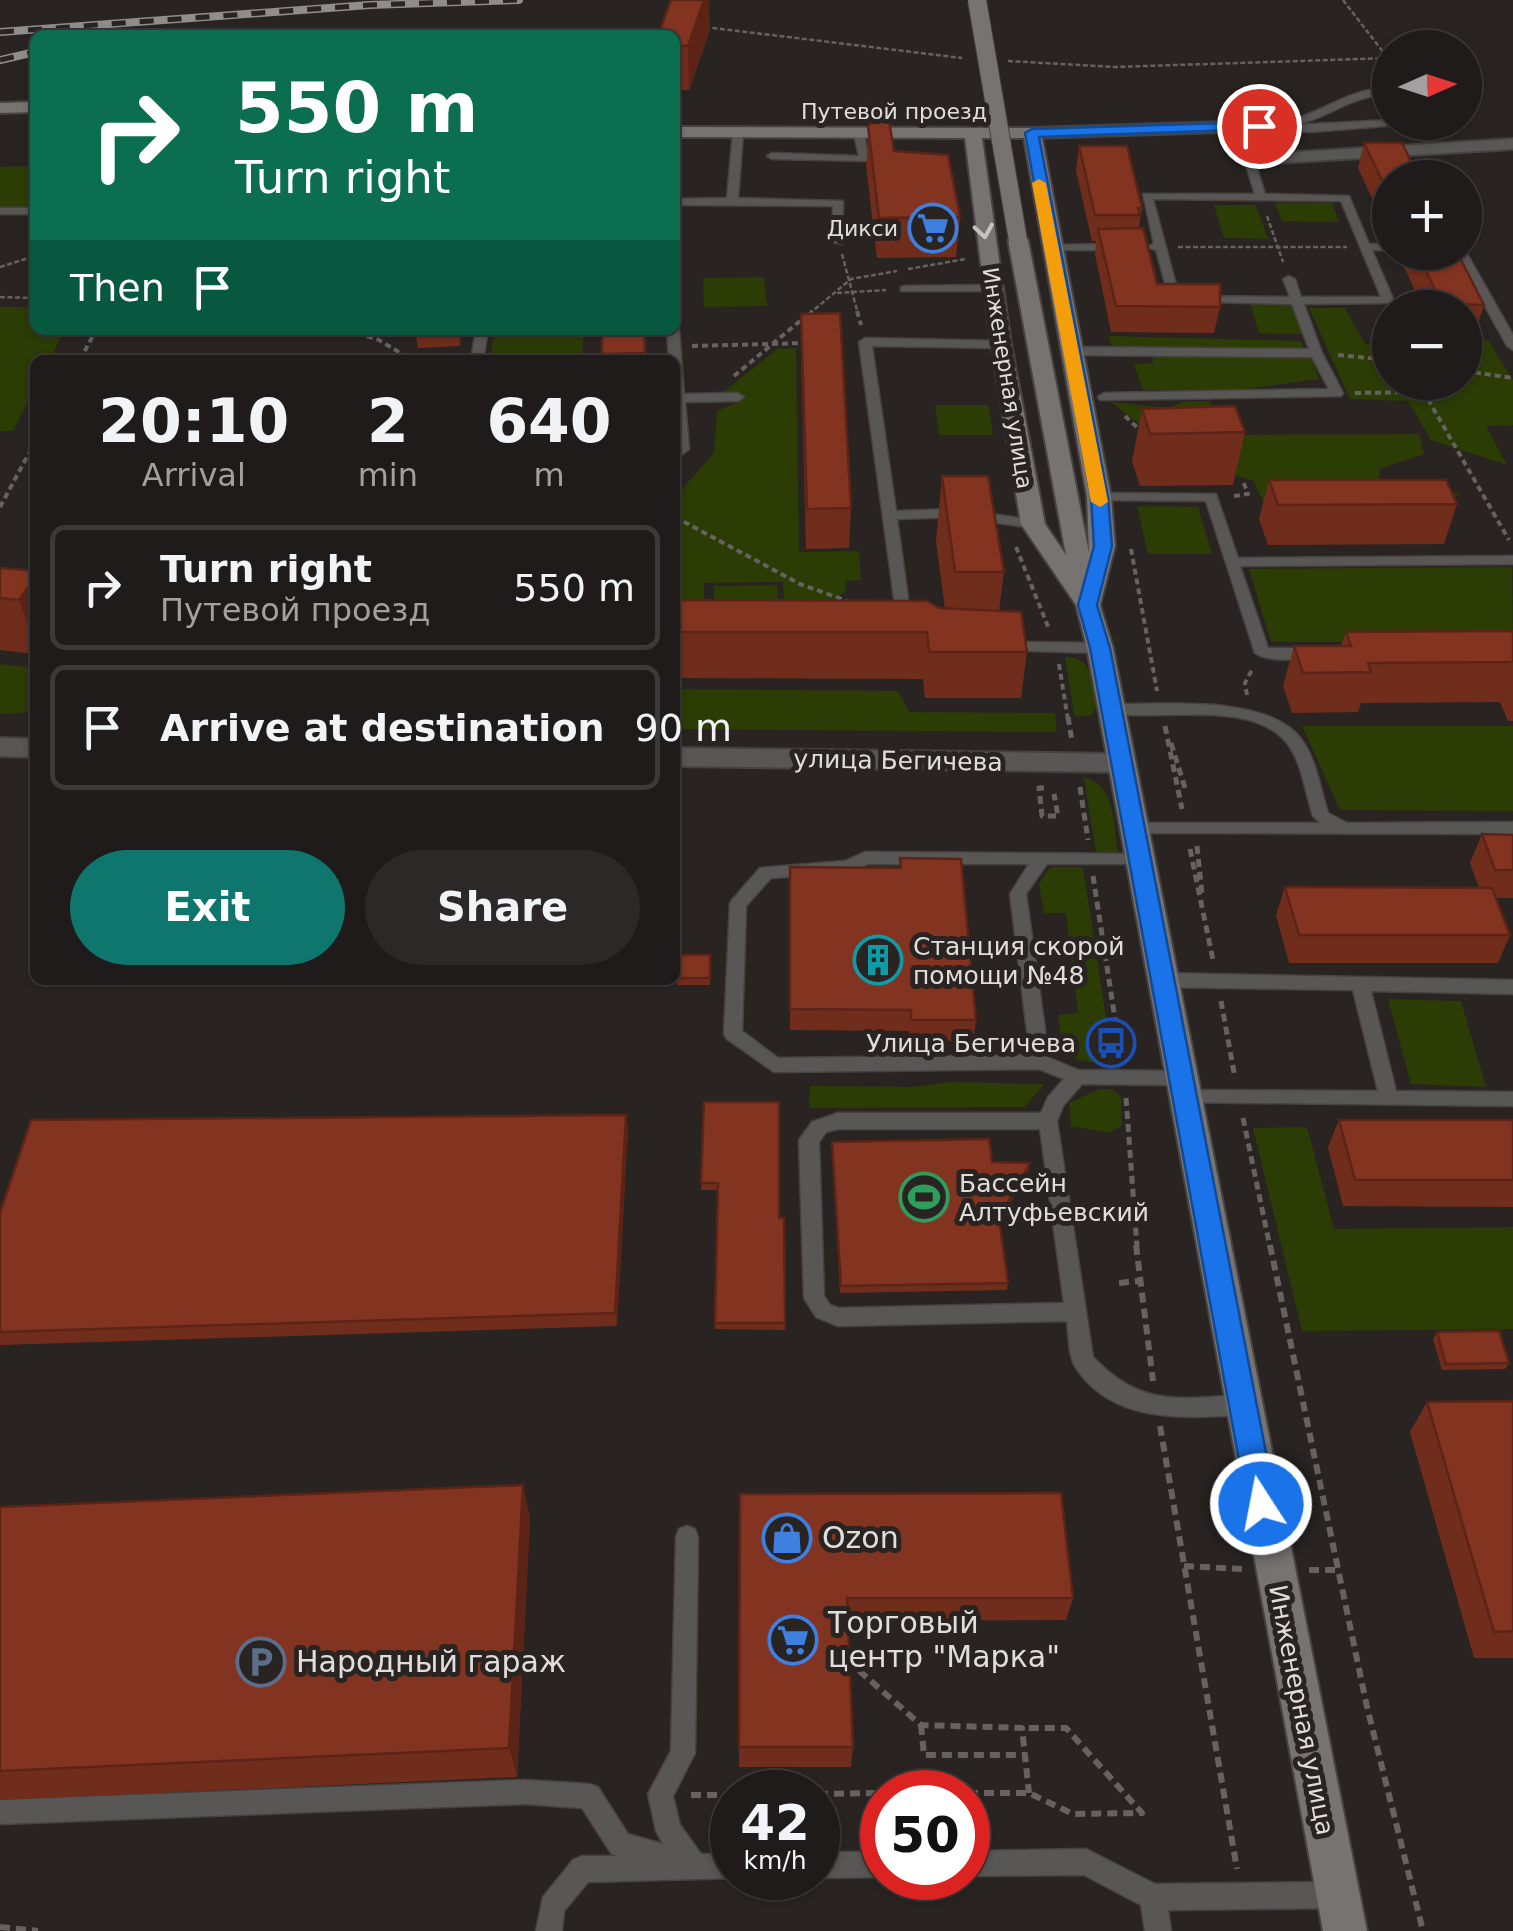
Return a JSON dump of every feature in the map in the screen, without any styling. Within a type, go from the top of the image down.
[{"type":"street","points":[[977,0],[1088,605]]},
{"type":"street","points":[[0,108],[30,107]]},
{"type":"street","points":[[1259,126],[1276,158],[1404,159],[1513,144]]},
{"type":"street","name":"Путевой проезд","points":[[680,132],[973,134],[1259,126]]},
{"type":"street","name":"Инженерная улица","points":[[1032,133],[1099,497],[1103,546],[1088,605]]},
{"type":"street","name":"Инженерная улица","points":[[973,134],[1001,344],[1033,524],[1088,605],[1100,648],[1342,1913]]},
{"type":"street","points":[[0,747],[30,746]]},
{"type":"street","name":"улица Бегичева","points":[[680,757],[1122,763]]},
{"type":"lane","points":[[1259,126],[1306,120],[1360,91],[1372,91]]},
{"type":"lane","points":[[1259,126],[1310,129],[1372,124]]},
{"type":"lane","points":[[732,201],[738,133]]},
{"type":"lane","points":[[772,156],[865,158],[860,135]]},
{"type":"lane","points":[[1261,197],[1248,159],[1276,158]]},
{"type":"lane","points":[[1147,196],[1344,198],[1365,247],[1388,301],[1174,299],[1147,196]]},
{"type":"lane","points":[[680,202],[839,203],[838,242]]},
{"type":"lane","points":[[0,211],[30,211]]},
{"type":"lane","points":[[1053,248],[1126,247]]},
{"type":"lane","points":[[1144,247],[1161,247]]},
{"type":"lane","points":[[1365,247],[1372,247]]},
{"type":"lane","points":[[1470,270],[1513,346]]},
{"type":"lane","points":[[1104,398],[1336,393],[1316,353],[1289,279]]},
{"type":"lane","points":[[905,289],[993,288]]},
{"type":"lane","points":[[904,622],[864,342],[1001,344]]},
{"type":"lane","points":[[1074,351],[1316,353]]},
{"type":"lane","points":[[680,398],[738,396]]},
{"type":"lane","points":[[680,424],[680,451]]},
{"type":"lane","points":[[1099,497],[1210,497],[1262,653],[1322,653]]},
{"type":"lane","points":[[890,515],[956,512],[1033,524]]},
{"type":"lane","points":[[1232,562],[1513,560]]},
{"type":"lane","points":[[885,622],[904,622],[920,634]]},
{"type":"lane","points":[[987,647],[1100,648]]},
{"type":"lane","points":[[1112,709],[1251,714],[1292,739],[1321,816],[1346,828]]},
{"type":"lane","points":[[1513,828],[1346,828],[1191,836],[1137,843],[1090,858],[865,858],[848,867],[766,872],[738,904],[732,1034],[774,1065],[1040,1062],[1077,1078],[1124,1078],[1238,1098],[1513,1099]]},
{"type":"lane","points":[[1040,1062],[1018,894],[1042,858]]},
{"type":"lane","points":[[1162,980],[1513,986]]},
{"type":"lane","points":[[1360,984],[1389,1098]]},
{"type":"lane","points":[[1077,1078],[1056,1102],[1048,1120],[1083,1361],[1105,1387],[1158,1408],[1242,1405]]},
{"type":"lane","points":[[1048,1120],[838,1121],[820,1127],[808,1140],[814,1298],[823,1311],[838,1317],[1076,1312]]},
{"type":"lane","points":[[688,1537],[683,1753],[660,1794],[669,1832],[694,1866]]},
{"type":"lane","points":[[0,1812],[525,1792],[589,1796],[620,1844],[694,1866]]},
{"type":"lane","points":[[990,1864],[1086,1862],[1154,1898],[1242,1897],[1342,1913]]},
{"type":"lane","points":[[549,1931],[552,1906],[582,1869],[710,1866]]},
{"type":"lane","points":[[1154,1898],[1158,1931]]},
{"type":"path","points":[[1343,0],[1372,37]]},
{"type":"path","points":[[704,27],[965,58]]},
{"type":"path","points":[[1004,61],[1115,66],[1372,58]]},
{"type":"path","points":[[1261,197],[1289,279]]},
{"type":"path","points":[[838,242],[851,279],[864,342]]},
{"type":"path","points":[[1161,247],[1365,247]]},
{"type":"path","points":[[0,268],[30,258]]},
{"type":"path","points":[[708,397],[851,279],[975,258]]},
{"type":"path","points":[[834,293],[905,289]]},
{"type":"path","points":[[0,298],[30,298]]},
{"type":"path","points":[[359,335],[401,355]]},
{"type":"path","points":[[680,355],[810,343]]},
{"type":"path","points":[[1316,353],[1372,358]]},
{"type":"path","points":[[1482,373],[1513,378]]},
{"type":"path","points":[[1336,393],[1372,393]]},
{"type":"path","points":[[1104,398],[1146,436]]},
{"type":"path","points":[[1427,400],[1513,547]]},
{"type":"path","points":[[0,507],[30,451]]},
{"type":"path","points":[[1123,498],[1166,736],[1203,874],[1202,905]]},
{"type":"path","points":[[680,520],[800,584],[852,603]]},
{"type":"path","points":[[1251,714],[1244,682],[1262,653]]},
{"type":"path","points":[[1166,736],[1178,758],[1185,788]]},
{"type":"path","points":[[1076,762],[1124,1078],[1139,1282],[1242,1897]]},
{"type":"path","points":[[1040,798],[1042,816],[1058,816],[1054,794]]},
{"type":"path","points":[[1191,836],[1238,1098],[1367,1707],[1423,1931]]},
{"type":"path","points":[[1119,1283],[1139,1282]]},
{"type":"path","points":[[846,1660],[920,1725],[1066,1728],[1142,1813],[1073,1814],[1029,1793],[990,1793]]},
{"type":"path","points":[[920,1725],[924,1755],[1025,1755]]},
{"type":"path","points":[[1022,1728],[1029,1793]]},
{"type":"path","points":[[660,1794],[710,1795]]},
{"type":"path","points":[[0,1927],[38,1931]]},
{"type":"green space","points":[[30,166],[30,207],[0,208],[0,167]]},
{"type":"green space","points":[[1275,203],[1332,203],[1339,222],[1282,221]]},
{"type":"green space","points":[[1214,205],[1256,205],[1268,239],[1224,238]]},
{"type":"green space","points":[[764,277],[767,306],[704,307],[703,278]]},
{"type":"green space","points":[[1250,303],[1292,303],[1303,334],[1259,333]]},
{"type":"green space","points":[[0,307],[30,307],[30,335],[62,335],[52,355],[30,355],[30,398],[13,431],[0,431]]},
{"type":"green space","points":[[1309,308],[1345,308],[1365,344],[1372,344],[1372,400],[1350,399]]},
{"type":"green space","points":[[493,335],[584,335],[582,355],[491,355]]},
{"type":"green space","points":[[1108,336],[1301,341],[1304,349],[1112,347]]},
{"type":"green space","points":[[1482,340],[1488,340],[1513,380],[1513,425],[1486,426],[1507,465],[1431,440],[1408,401],[1379,400],[1482,400]]},
{"type":"green space","points":[[796,348],[799,552],[859,551],[861,580],[845,581],[846,591],[815,613],[785,614],[783,582],[704,583],[704,611],[680,613],[680,491],[714,453],[717,411],[738,402],[743,394],[722,393],[777,349]]},
{"type":"green space","points":[[1153,356],[1311,357],[1319,379],[1237,390],[1143,390],[1134,364],[1153,363]]},
{"type":"green space","points":[[1185,401],[1210,401],[1225,435],[1419,434],[1424,454],[1379,469],[1379,482],[1460,494],[1437,509],[1267,510],[1253,480],[1196,460],[1111,402],[1168,408]]},
{"type":"green space","points":[[935,405],[988,405],[993,435],[939,435]]},
{"type":"green space","points":[[1137,506],[1198,507],[1212,554],[1148,554]]},
{"type":"green space","points":[[1512,567],[1513,642],[1271,642],[1249,569]]},
{"type":"green space","points":[[777,585],[779,610],[714,611],[714,586]]},
{"type":"green space","points":[[1065,657],[1075,658],[1087,667],[1096,708],[1091,715],[1075,717]]},
{"type":"green space","points":[[0,664],[30,667],[30,712],[0,714]]},
{"type":"green space","points":[[680,689],[898,691],[909,712],[1055,713],[1057,732],[680,729]]},
{"type":"green space","points":[[1302,726],[1513,726],[1513,811],[1340,810]]},
{"type":"green space","points":[[1084,777],[1094,781],[1108,797],[1118,852],[1096,852]]},
{"type":"green space","points":[[1050,867],[1083,867],[1113,1063],[1078,1059],[1063,1041],[1058,1015],[1078,1013],[1066,913],[1044,913],[1039,883]]},
{"type":"green space","points":[[1388,999],[1461,1001],[1486,1087],[1411,1084]]},
{"type":"green space","points":[[951,1082],[1044,1084],[1025,1107],[809,1108],[810,1086],[913,1087]]},
{"type":"green space","points":[[1099,1089],[1112,1089],[1121,1097],[1122,1125],[1110,1133],[1071,1126],[1069,1103]]},
{"type":"green space","points":[[1307,1127],[1334,1229],[1513,1227],[1513,1329],[1302,1331],[1253,1128]]},
{"type":"building","points":[[671,0],[704,0],[688,46],[680,46],[680,30],[660,30]]},
{"type":"building","points":[[886,103],[894,151],[948,155],[960,217],[879,218],[868,126],[874,122],[871,104]]},
{"type":"building","points":[[1364,143],[1402,143],[1410,160],[1372,160]]},
{"type":"building","points":[[1079,146],[1127,146],[1142,208],[1138,208],[1140,215],[1095,215]]},
{"type":"building","points":[[1143,228],[1157,284],[1220,284],[1220,307],[1116,306],[1098,229]]},
{"type":"building","points":[[1426,270],[1466,270],[1476,290],[1435,290]]},
{"type":"building","points":[[840,313],[851,508],[807,509],[801,314]]},
{"type":"building","points":[[602,335],[644,335],[645,353],[602,354]]},
{"type":"building","points":[[1235,406],[1245,432],[1150,434],[1142,409]]},
{"type":"building","points":[[942,476],[988,476],[1004,572],[955,572]]},
{"type":"building","points":[[1269,480],[1446,480],[1457,504],[1278,505]]},
{"type":"building","points":[[0,568],[30,571],[30,585],[19,600],[0,598]]},
{"type":"building","points":[[680,600],[927,601],[939,608],[1021,612],[1027,652],[929,652],[927,632],[680,632]]},
{"type":"building","points":[[1513,631],[1513,662],[1368,663],[1371,672],[1303,673],[1294,646],[1351,646],[1346,632]]},
{"type":"building","points":[[1482,834],[1513,835],[1513,870],[1495,870]]},
{"type":"building","name":"Станция скорой помощи №48","points":[[900,858],[961,859],[976,1020],[911,1020],[911,1010],[790,1009],[790,867],[901,868]]},
{"type":"building","points":[[1285,887],[1492,888],[1510,935],[1299,935]]},
{"type":"building","points":[[680,955],[710,955],[710,978],[680,978]]},
{"type":"building","points":[[704,1102],[779,1102],[779,1218],[784,1218],[785,1323],[715,1323],[718,1183],[701,1183]]},
{"type":"building","points":[[626,1115],[615,1313],[0,1332],[0,1213],[31,1120]]},
{"type":"building","points":[[1339,1120],[1513,1120],[1513,1180],[1355,1180]]},
{"type":"building","name":"Бассейн Алтуфьевский","points":[[989,1139],[992,1162],[1030,1163],[999,1218],[1008,1283],[841,1286],[832,1142]]},
{"type":"building","points":[[1499,1331],[1509,1363],[1446,1364],[1437,1332]]},
{"type":"building","points":[[1513,1401],[1513,1631],[1494,1632],[1427,1402]]},
{"type":"building","name":"Народный гараж","points":[[523,1485],[509,1748],[0,1771],[0,1507]]},
{"type":"building","name":"Торговый центр \"Марка\"","points":[[1061,1493],[1073,1598],[847,1598],[853,1747],[739,1747],[740,1494]]},
{"type":"railway","points":[[0,32],[369,5],[519,0]]},
{"type":"railway","points":[[0,60],[30,53]]},
{"type":"slow traffic","points":[[1039,183],[1100,502]]},
{"type":"place","name":"Дикси","points":[[933,228]]},
{"type":"place","name":"Станция скорой помощи №48","points":[[878,960]]},
{"type":"place","name":"Улица Бегичева","points":[[1111,1043]]},
{"type":"place","name":"Бассейн Алтуфьевский","points":[[924,1197]]},
{"type":"place","name":"Ozon","points":[[787,1538]]},
{"type":"place","name":"Торговый центр \"Марка\"","points":[[793,1640]]},
{"type":"place","name":"Народный гараж","points":[[261,1662]]},
{"type":"route","points":[[1259,126],[1032,133],[1035,166],[1074,351],[1099,497],[1103,546],[1088,605],[1100,648],[1261,1504]]}]
